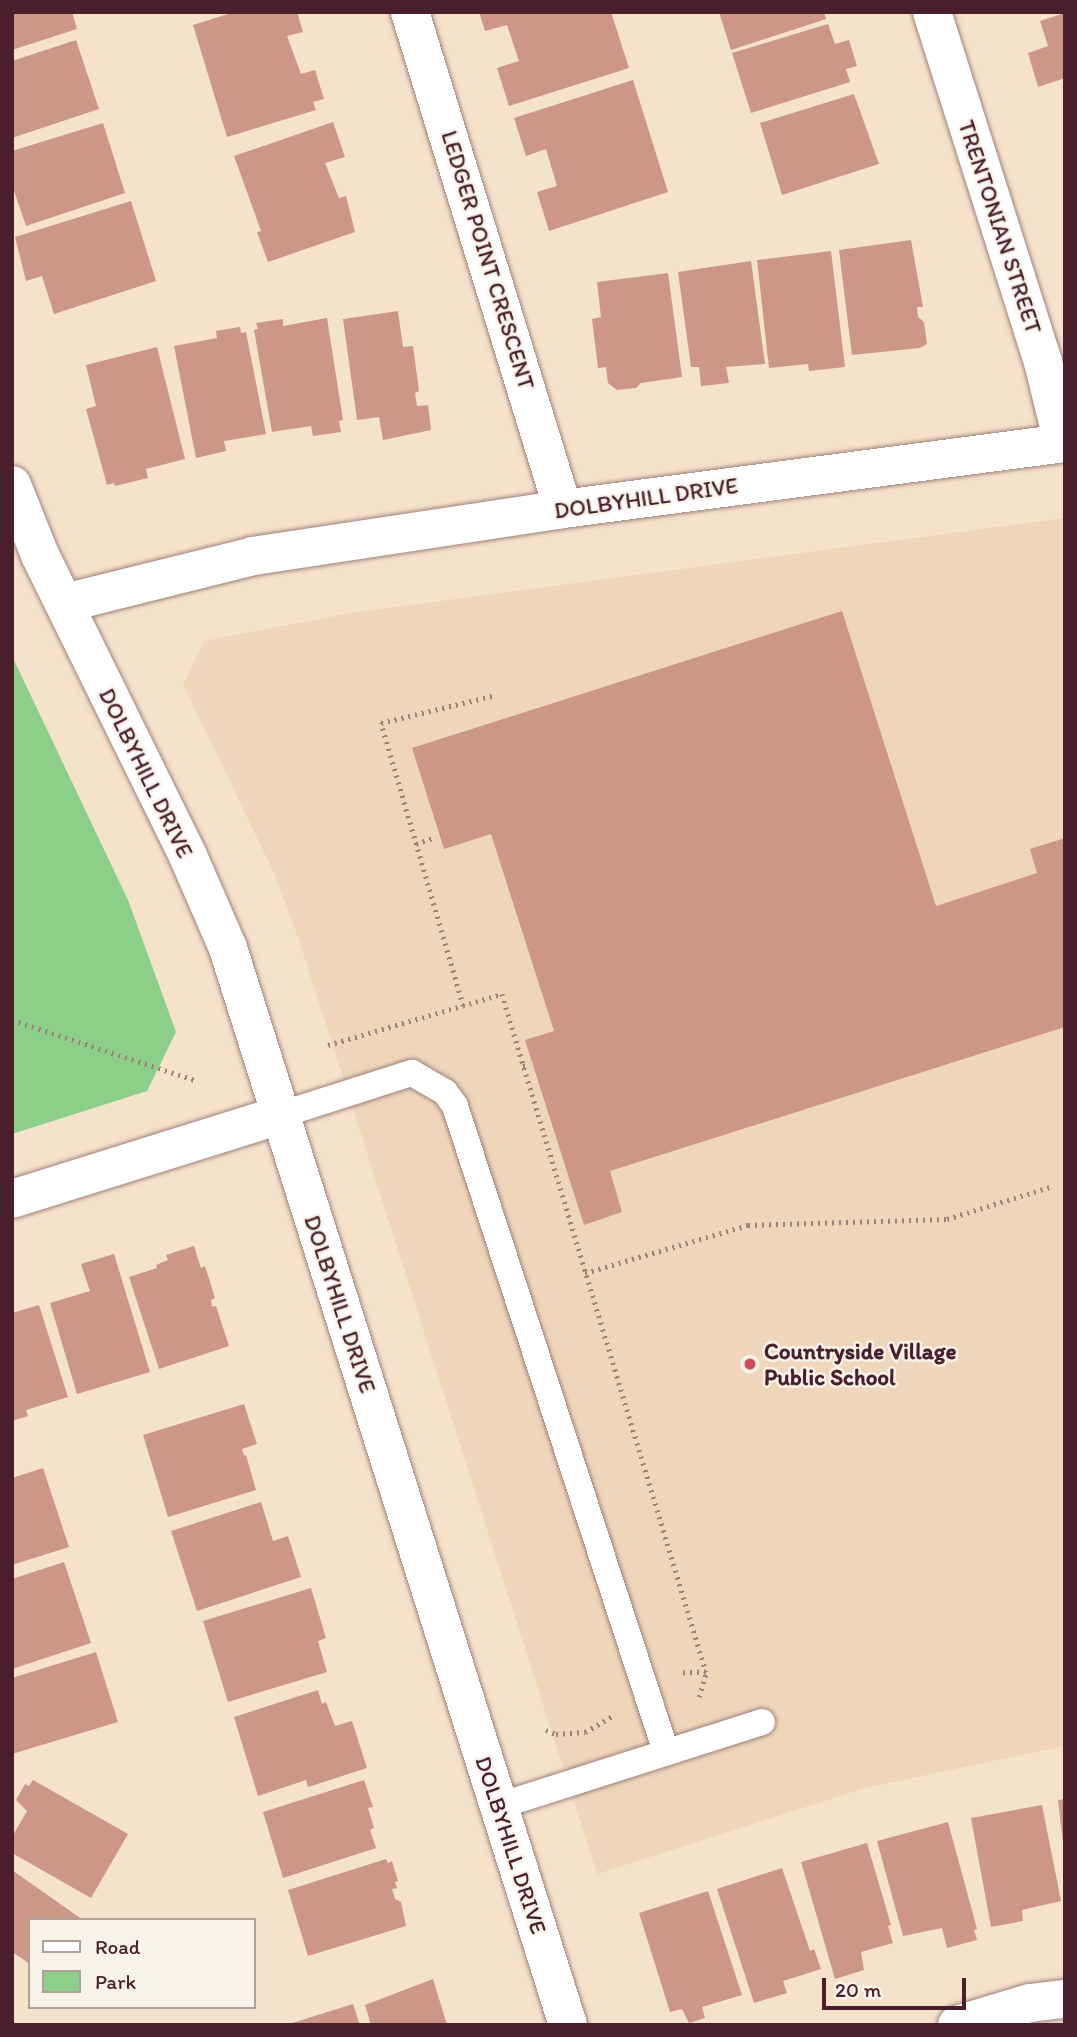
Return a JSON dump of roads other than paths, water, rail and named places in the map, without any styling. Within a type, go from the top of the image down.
[{"type":"street","name":"LEDGER POINT CRESCENT","points":[[410,12],[563,509]]},
{"type":"street","name":"TRENTONIAN STREET","points":[[932,12],[1043,362],[1064,443]]},
{"type":"street","name":"DOLBYHILL DRIVE","points":[[65,603],[253,556],[563,509],[1064,443]]},
{"type":"street","name":"DOLBYHILL DRIVE","points":[[12,485],[40,555],[188,856],[228,948],[568,2025]]},
{"type":"street","points":[[12,1199],[280,1115]]},
{"type":"street","points":[[957,2025],[1030,2003],[1065,1998]]},
{"type":"lane","points":[[280,1115],[412,1073],[445,1092],[456,1106],[666,1752]]},
{"type":"lane","points":[[499,1805],[762,1722]]},
{"type":"place","name":"Countryside Village Public School","points":[[750,1364]]}]
